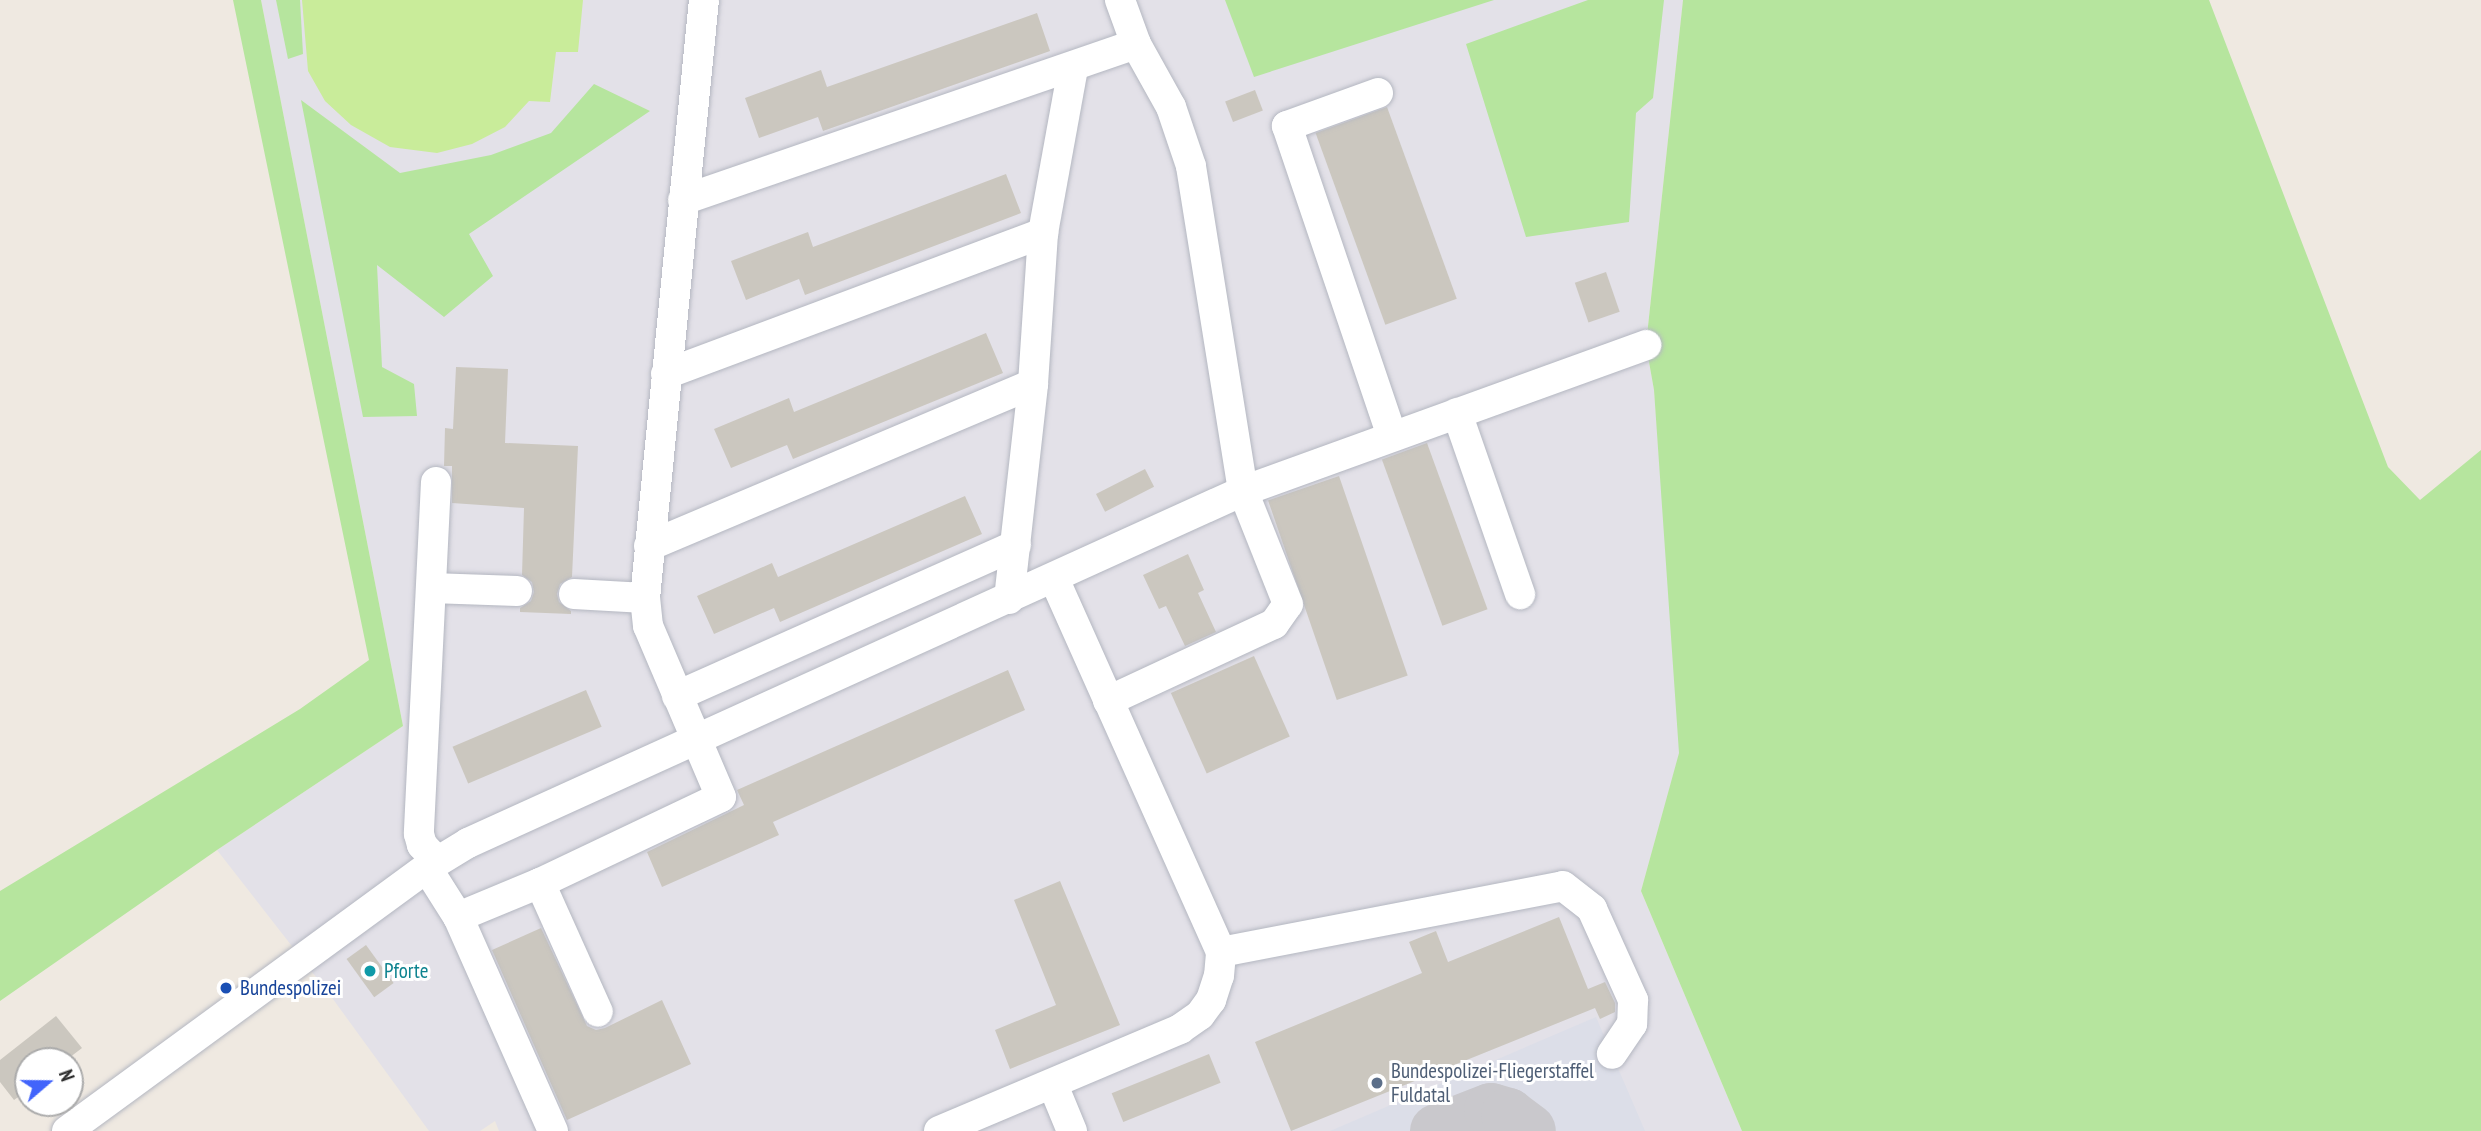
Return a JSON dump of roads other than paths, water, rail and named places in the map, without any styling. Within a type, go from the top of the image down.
[{"type":"street","points":[[458,918],[540,883],[721,797],[648,626],[645,598],[704,0]]},
{"type":"street","points":[[1108,701],[1274,624],[1288,604],[1243,491],[1191,166],[1171,107],[1136,44],[1120,0]]},
{"type":"street","points":[[683,200],[1073,68],[1136,44]]},
{"type":"street","points":[[1009,599],[1033,384],[1043,233],[1073,68]]},
{"type":"street","points":[[1378,93],[1287,126],[1392,436]]},
{"type":"street","points":[[666,374],[1043,233]]},
{"type":"street","points":[[67,1131],[432,864],[468,843],[1243,491],[1646,345]]},
{"type":"street","points":[[649,546],[1033,384]]},
{"type":"street","points":[[1457,412],[1520,594]]},
{"type":"street","points":[[436,482],[419,834],[553,1131]]},
{"type":"street","points":[[677,696],[1016,545]]},
{"type":"street","points":[[939,1131],[1181,1029],[1200,1016],[1215,988],[1221,952],[1055,578]]},
{"type":"street","points":[[431,588],[517,592]]},
{"type":"street","points":[[574,594],[645,598]]},
{"type":"street","points":[[540,883],[598,1012]]},
{"type":"street","points":[[1221,952],[1563,886],[1592,909],[1633,1000],[1632,1024],[1612,1054]]},
{"type":"street","points":[[1053,1085],[1072,1131]]},
{"type":"place","name":"Pforte","points":[[370,971]]},
{"type":"place","name":"Bundespolizei","points":[[226,988]]},
{"type":"place","name":"Bundespolizei-Fliegerstaffel Fuldatal","points":[[1377,1083]]}]
